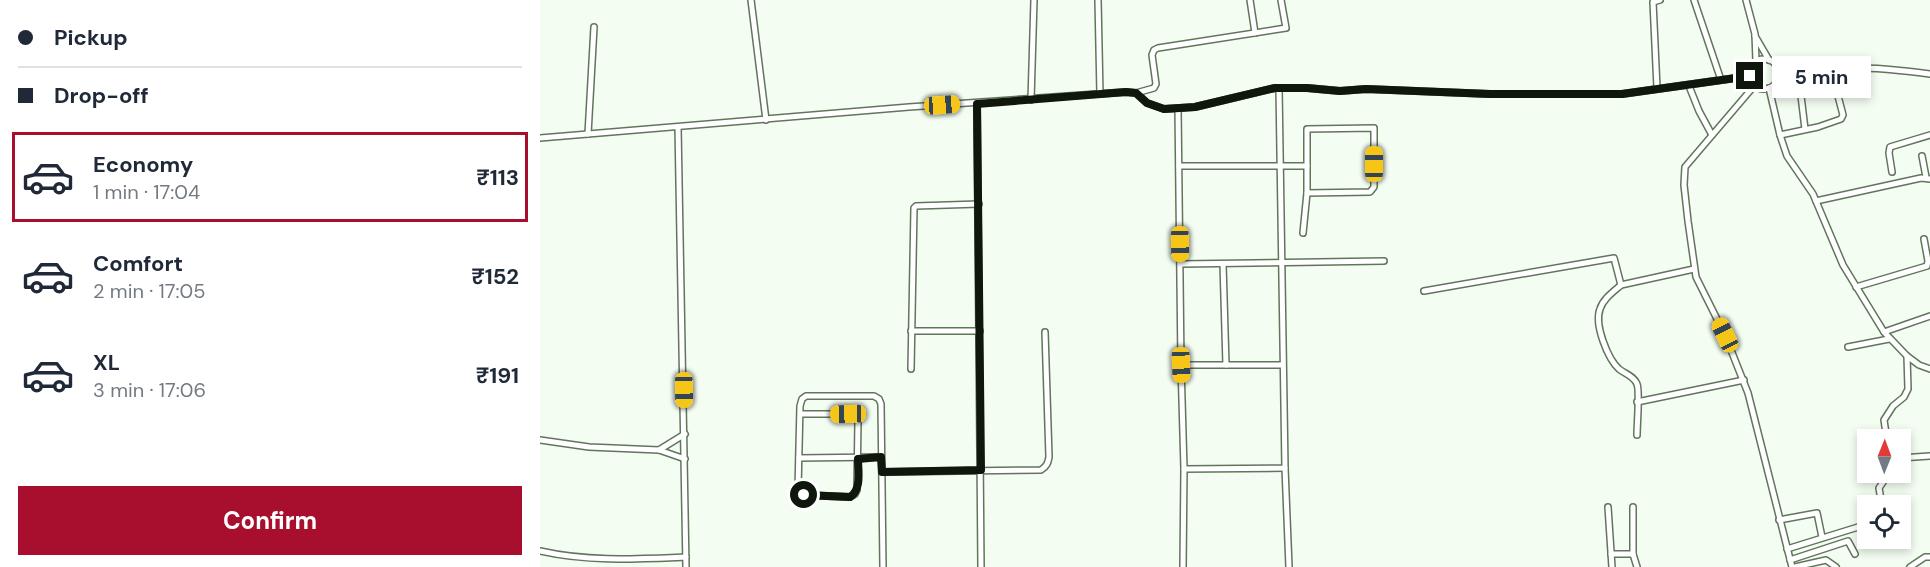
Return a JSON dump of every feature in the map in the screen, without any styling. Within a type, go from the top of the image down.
[{"type":"street","points":[[751,0],[766,120]]},
{"type":"street","points":[[1031,100],[1034,0]]},
{"type":"street","points":[[1098,0],[1100,94]]},
{"type":"street","points":[[1250,0],[1255,33]]},
{"type":"street","points":[[540,138],[909,107],[1136,93],[1154,88],[1156,84],[1152,55],[1154,50],[1286,28],[1281,0]]},
{"type":"street","points":[[1657,88],[1653,2],[1660,0]]},
{"type":"street","points":[[1694,0],[1721,80]]},
{"type":"street","points":[[1746,0],[1755,34],[1756,61],[1751,68],[1750,76],[1755,85],[1760,88],[1769,88],[1778,79],[1778,69],[1769,60],[1755,34]]},
{"type":"street","points":[[588,134],[594,27]]},
{"type":"street","points":[[1756,61],[1769,60]]},
{"type":"street","points":[[1780,135],[1818,127],[1843,118],[1836,68]]},
{"type":"street","points":[[1778,69],[1798,71],[1885,68],[1930,74]]},
{"type":"street","points":[[1798,71],[1805,129]]},
{"type":"street","points":[[1136,93],[1154,107],[1178,108],[1195,107],[1279,88],[1490,94],[1622,94],[1750,76]]},
{"type":"street","points":[[1755,85],[1685,167],[1686,203],[1694,269],[1744,380],[1790,560],[1794,567],[1826,560],[1836,567]]},
{"type":"street","points":[[1689,86],[1712,135]]},
{"type":"street","points":[[1279,88],[1282,365],[1288,567]]},
{"type":"street","points":[[1769,88],[1787,156],[1816,201],[1843,265],[1889,339],[1919,365],[1930,369]]},
{"type":"street","points":[[977,104],[981,567]]},
{"type":"street","points":[[1178,108],[1184,567]]},
{"type":"street","points":[[678,127],[686,567]]},
{"type":"street","points":[[1303,233],[1307,193],[1306,129],[1374,128],[1374,187],[1370,192],[1307,193]]},
{"type":"street","points":[[1892,172],[1890,147],[1930,135]]},
{"type":"street","points":[[1816,201],[1928,178],[1922,156]]},
{"type":"street","points":[[1179,166],[1307,166]]},
{"type":"street","points":[[911,369],[914,208],[916,206],[978,204]]},
{"type":"street","points":[[1856,287],[1927,266],[1924,238]]},
{"type":"street","points":[[1424,291],[1614,258],[1621,285]]},
{"type":"street","points":[[1180,264],[1384,261]]},
{"type":"street","points":[[1223,264],[1226,365]]},
{"type":"street","points":[[1637,435],[1638,384],[1618,368],[1609,356],[1599,323],[1599,310],[1604,301],[1621,285],[1694,269]]},
{"type":"street","points":[[1884,333],[1930,316]]},
{"type":"street","points":[[911,331],[980,331]]},
{"type":"street","points":[[882,472],[1041,470],[1048,463],[1045,332]]},
{"type":"street","points":[[1848,347],[1889,339]]},
{"type":"street","points":[[1885,429],[1884,420],[1893,406],[1907,393],[1907,356]]},
{"type":"street","points":[[1181,365],[1282,365]]},
{"type":"street","points":[[1637,402],[1744,380]]},
{"type":"street","points":[[800,414],[854,415],[858,420],[857,490],[850,497],[800,493],[798,489],[800,414],[801,402],[806,396],[874,396],[882,404],[883,567]]},
{"type":"street","points":[[659,450],[685,434]]},
{"type":"street","points":[[540,440],[589,447],[659,450],[685,459]]},
{"type":"street","points":[[1911,457],[1930,456]]},
{"type":"street","points":[[799,458],[881,457]]},
{"type":"street","points":[[1184,469],[1285,468]]},
{"type":"street","points":[[1608,507],[1612,567]]},
{"type":"street","points":[[1633,507],[1633,554],[1637,567]]},
{"type":"street","points":[[1779,520],[1817,513],[1822,537]]},
{"type":"street","points":[[1787,549],[1857,527]]},
{"type":"street","points":[[1790,560],[1848,541],[1855,554]]},
{"type":"street","points":[[540,551],[570,557],[609,560],[686,557]]},
{"type":"street","points":[[1611,554],[1633,554]]},
{"type":"street","points":[[1910,567],[1925,557],[1930,557]]},
{"type":"street","points":[[645,559],[645,567]]},
{"type":"route","points":[[804,495],[850,497],[855,494],[858,459],[881,457],[882,472],[981,470],[977,104],[1126,92],[1136,93],[1147,103],[1164,109],[1195,107],[1275,88],[1490,94],[1622,94],[1750,76]]}]
